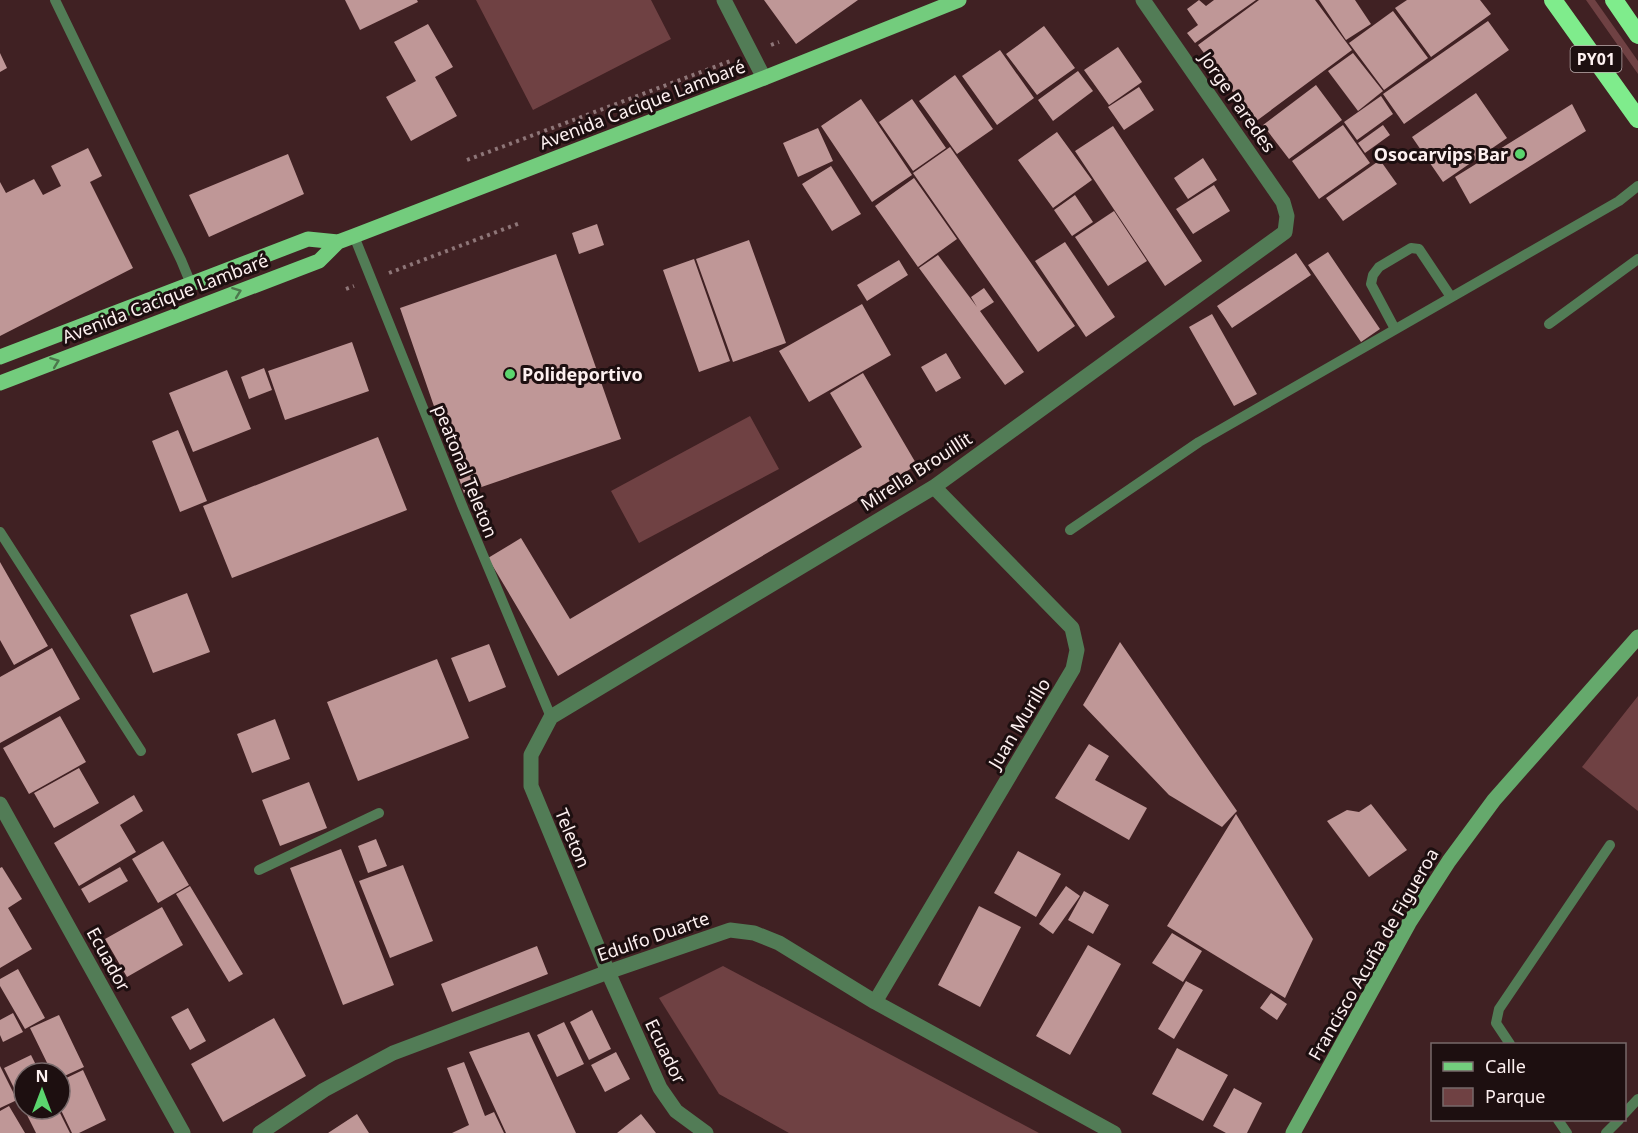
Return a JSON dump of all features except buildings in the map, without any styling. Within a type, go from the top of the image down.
[{"type":"highway","name":"PY01","points":[[1553,0],[1638,119]]},
{"type":"highway","name":"PY01","points":[[1614,0],[1638,35]]},
{"type":"main road","name":"Avenida Cacique Lambaré","points":[[0,383],[319,261],[338,242],[764,78],[959,0]]},
{"type":"main road","name":"Avenida Cacique Lambaré","points":[[0,357],[308,239],[338,242]]},
{"type":"street","points":[[724,0],[764,78]]},
{"type":"street","name":"Jorge Paredes","points":[[1143,0],[1283,202],[1287,216],[1285,232]]},
{"type":"street","name":"Mirella Brouillit","points":[[551,717],[934,487],[1285,232]]},
{"type":"street","name":"Juan Murillo","points":[[875,1002],[1073,669],[1077,650],[1072,628],[934,487]]},
{"type":"street","name":"Francisco Acuña de Figueroa","points":[[1293,1133],[1409,923],[1449,861],[1494,800],[1638,637]]},
{"type":"street","name":"Teleton","points":[[551,717],[531,755],[531,786],[608,972]]},
{"type":"street","name":"Ecuador","points":[[0,804],[183,1133]]},
{"type":"street","name":"Edulfo Duarte","points":[[260,1133],[324,1090],[393,1053],[608,972],[730,930],[754,933],[779,943],[875,1002],[1114,1133]]},
{"type":"street","name":"Ecuador","points":[[608,972],[660,1088],[676,1111],[706,1133]]},
{"type":"lane","points":[[55,0],[191,284]]},
{"type":"lane","points":[[1070,530],[1198,442],[1619,201],[1638,186]]},
{"type":"lane","name":"peatonal Teleton","points":[[354,236],[464,510],[551,717]]},
{"type":"lane","points":[[1395,329],[1371,284],[1373,274],[1379,267],[1411,248],[1419,249],[1450,297]]},
{"type":"lane","points":[[1549,324],[1638,259]]},
{"type":"lane","points":[[0,532],[141,751]]},
{"type":"lane","points":[[259,870],[379,813]]},
{"type":"lane","points":[[1509,1043],[1496,1023],[1499,1009],[1610,845]]},
{"type":"lane","points":[[1626,1112],[1638,1099]]},
{"type":"lane","points":[[1606,1133],[1617,1121]]},
{"type":"path","points":[[467,160],[779,42]]},
{"type":"path","points":[[346,289],[520,223]]},
{"type":"green space","points":[[476,0],[651,0],[671,39],[533,110]]},
{"type":"green space","points":[[1586,0],[1595,0],[1638,61],[1638,74]]},
{"type":"green space","points":[[750,416],[779,469],[639,543],[611,491]]},
{"type":"green space","points":[[1638,696],[1638,811],[1582,767]]},
{"type":"green space","points":[[723,966],[1039,1133],[789,1133],[719,1094],[659,998]]},
{"type":"place","name":"Osocarvips Bar","points":[[1520,154]]},
{"type":"place","name":"Polideportivo","points":[[510,374]]}]
